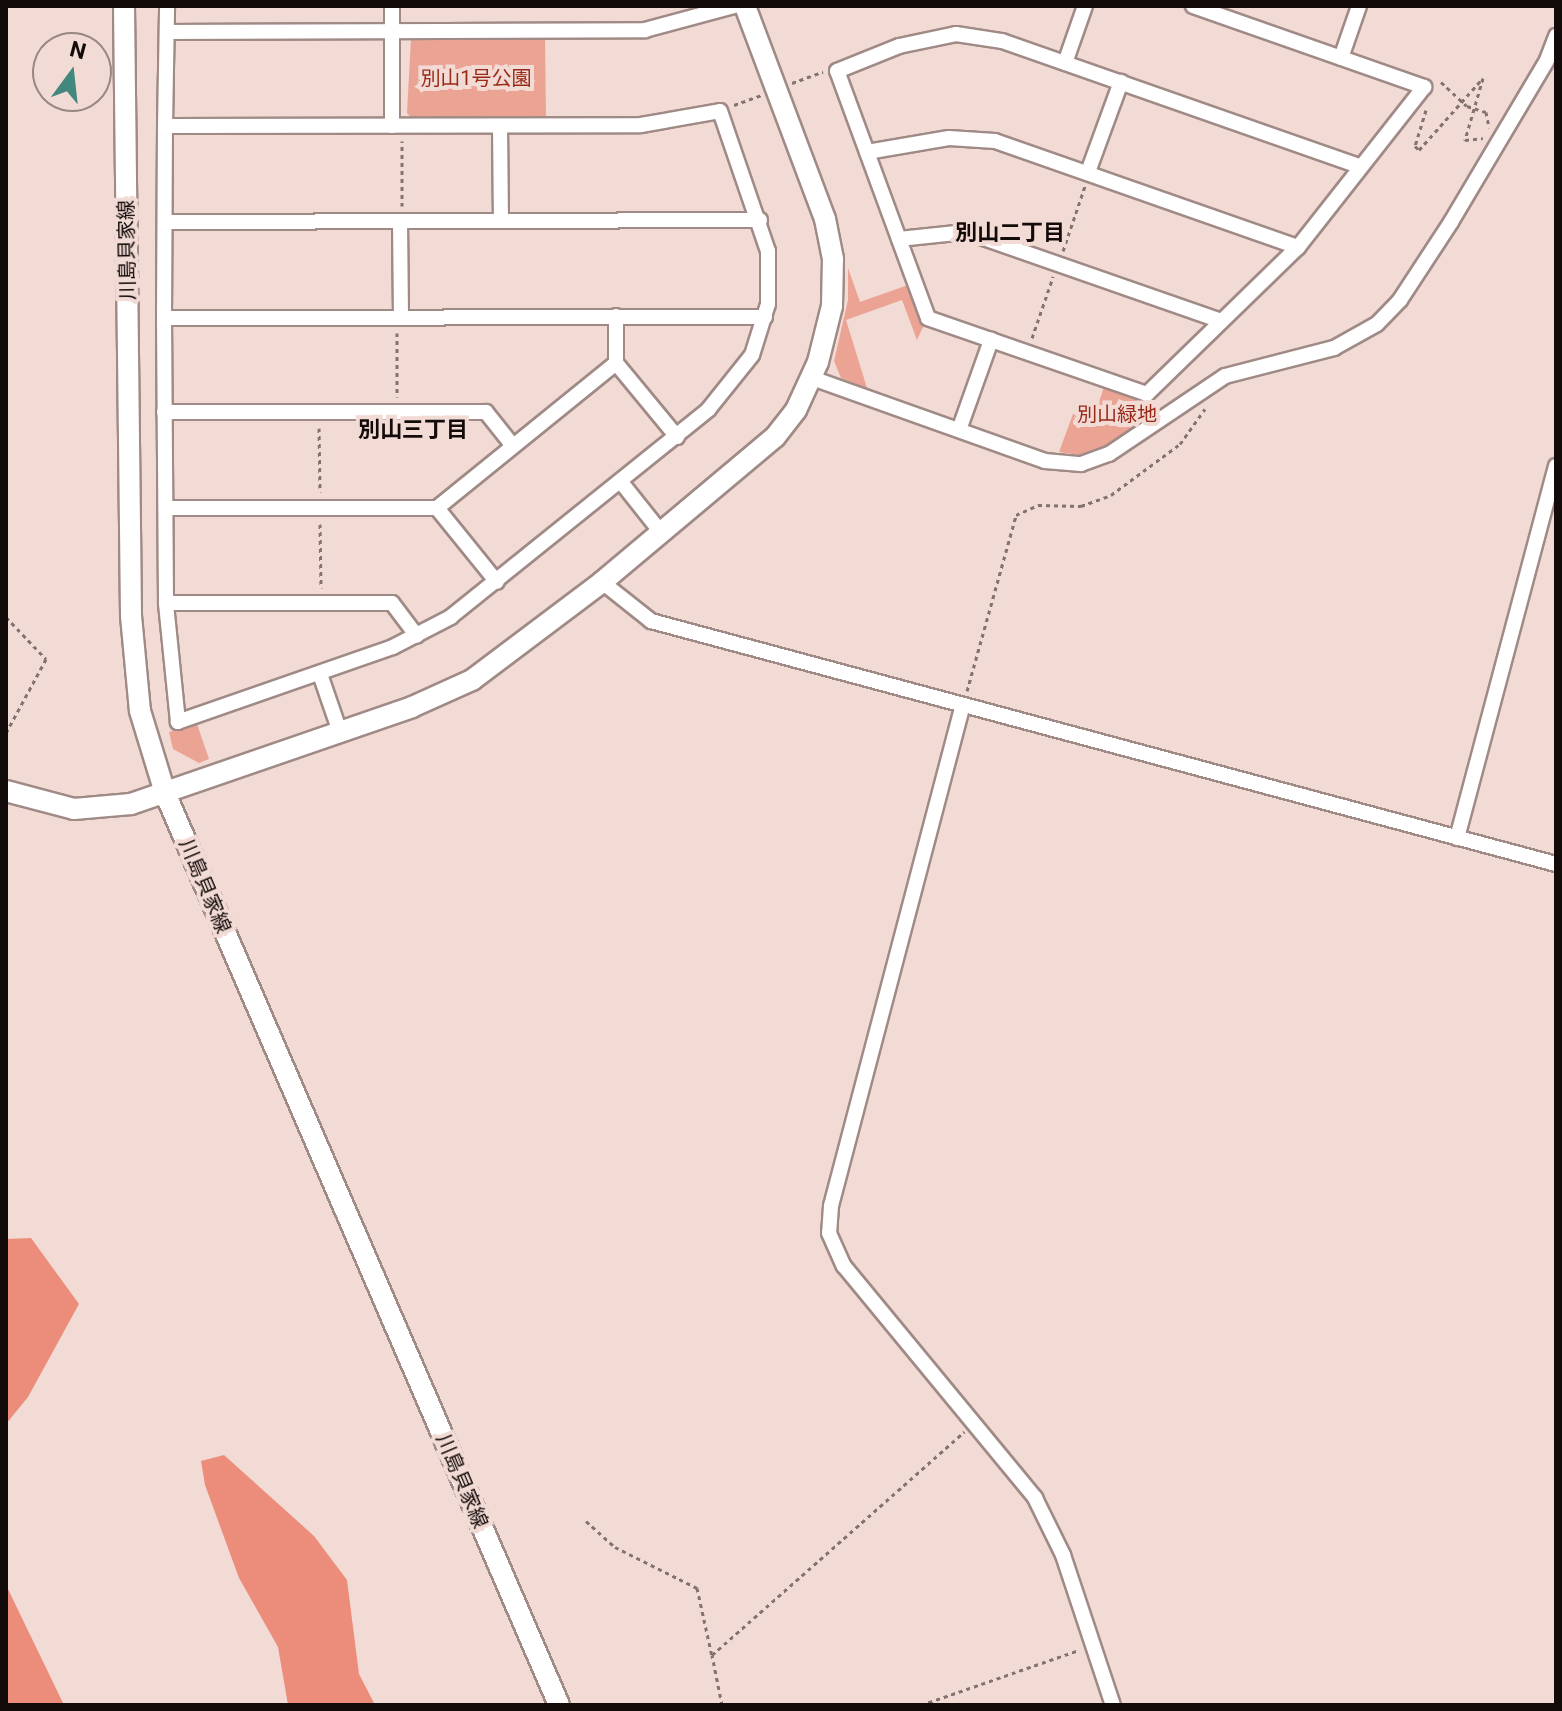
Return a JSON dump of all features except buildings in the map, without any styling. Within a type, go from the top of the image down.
[{"type":"main road","name":"川島貝家線","points":[[124,6],[131,616],[140,711],[165,793],[559,1705]]},
{"type":"main road","points":[[6,791],[93,810],[165,793],[340,732],[472,680],[602,582],[775,437],[812,378],[832,306],[831,243],[745,6]]},
{"type":"street","points":[[165,126],[641,125],[720,111],[760,220],[771,287],[765,317],[744,371],[677,437],[451,617],[417,636],[320,674],[178,722],[166,603],[164,318],[166,222],[165,126],[167,6]]},
{"type":"street","points":[[392,6],[397,126]]},
{"type":"street","points":[[167,32],[645,30],[734,6]]},
{"type":"street","points":[[1065,63],[1085,6]]},
{"type":"street","points":[[1193,6],[1424,87],[1361,167],[1298,247],[1147,394],[928,318],[867,152],[829,71],[914,41],[956,34],[1002,41],[1361,167]]},
{"type":"street","points":[[1341,58],[1359,6]]},
{"type":"street","points":[[812,378],[1045,461],[1081,464],[1109,454],[1225,376],[1334,348],[1377,324],[1400,300],[1451,222],[1547,60],[1556,36]]},
{"type":"street","points":[[1089,172],[1121,82]]},
{"type":"street","points":[[500,126],[501,220]]},
{"type":"street","points":[[867,152],[964,137],[995,141],[1298,247]]},
{"type":"street","points":[[166,222],[760,220]]},
{"type":"street","points":[[398,317],[401,221]]},
{"type":"street","points":[[899,239],[966,232],[1221,321]]},
{"type":"street","points":[[616,316],[616,363],[677,437]]},
{"type":"street","points":[[164,318],[765,317]]},
{"type":"street","points":[[959,430],[991,340]]},
{"type":"street","points":[[166,508],[437,508],[616,363]]},
{"type":"street","points":[[164,412],[486,412],[513,446]]},
{"type":"street","points":[[1457,838],[1556,466]]},
{"type":"street","points":[[621,482],[660,531]]},
{"type":"street","points":[[437,508],[497,582]]},
{"type":"street","points":[[602,582],[651,621],[962,708],[1556,864]]},
{"type":"street","points":[[166,603],[392,603],[417,636]]},
{"type":"street","points":[[320,674],[340,732]]},
{"type":"street","points":[[962,708],[829,1233],[844,1266],[1023,1481],[1049,1523],[1113,1705]]},
{"type":"path","points":[[789,85],[829,71]]},
{"type":"path","points":[[1424,87],[1433,89],[1416,149],[1460,100],[1483,78],[1475,109],[1466,137],[1468,143],[1490,136],[1486,112],[1475,109],[1460,100],[1441,82]]},
{"type":"path","points":[[720,111],[767,92]]},
{"type":"path","points":[[397,126],[401,221]]},
{"type":"path","points":[[1026,353],[1089,172]]},
{"type":"path","points":[[397,412],[398,317]]},
{"type":"path","points":[[962,708],[1016,515],[1038,505],[1081,506],[1111,495],[1180,444],[1211,402]]},
{"type":"path","points":[[319,412],[321,603]]},
{"type":"path","points":[[6,617],[46,659],[6,733]]},
{"type":"path","points":[[712,1656],[974,1422]]},
{"type":"path","points":[[586,1521],[615,1547],[697,1588],[722,1705]]},
{"type":"path","points":[[921,1705],[1094,1645]]},
{"type":"green space","name":"別山1号公園","points":[[545,37],[546,118],[412,119],[407,113],[411,38]]},
{"type":"green space","points":[[848,268],[860,302],[908,285],[924,325],[917,340],[902,300],[846,320],[867,388],[841,378],[834,361],[848,300]]},
{"type":"green space","name":"別山緑地","points":[[1104,387],[1148,402],[1131,432],[1086,456],[1059,452],[1073,414],[1093,420]]},
{"type":"green space","points":[[197,724],[209,759],[199,763],[173,749],[169,732]]},
{"type":"shaded area","points":[[31,1238],[79,1304],[28,1397],[6,1424],[6,1239]]},
{"type":"shaded area","points":[[224,1455],[314,1536],[347,1580],[359,1674],[375,1705],[288,1705],[278,1647],[239,1578],[205,1485],[201,1461]]},
{"type":"shaded area","points":[[6,1585],[63,1703],[64,1705],[6,1705]]},
{"type":"district","name":"別山二丁目","points":[[1010,233]]},
{"type":"district","name":"別山三丁目","points":[[413,430]]}]
